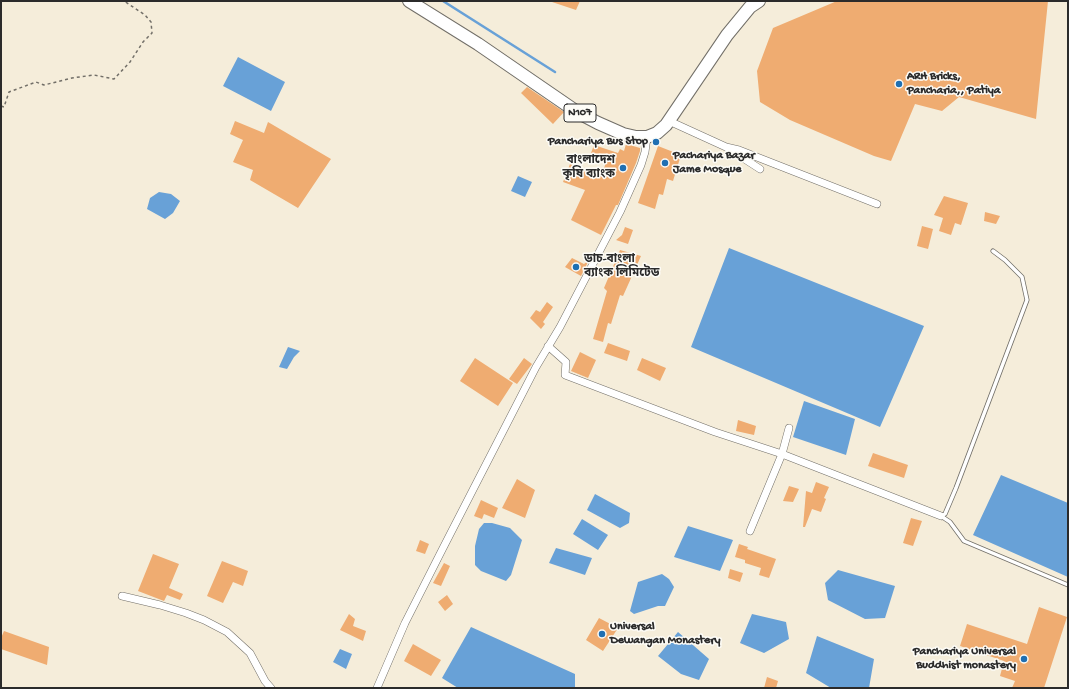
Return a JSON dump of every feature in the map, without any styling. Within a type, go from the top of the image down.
[{"type":"highway","name":"N107","points":[[409,1],[478,44],[577,112],[624,134],[636,137],[647,137]]},
{"type":"highway","points":[[647,137],[657,133],[669,121],[727,35],[751,3]]},
{"type":"street","points":[[669,121],[726,147],[760,168]]},
{"type":"street","points":[[377,688],[405,623],[548,346],[620,212],[641,165],[647,137]]},
{"type":"street","points":[[726,147],[738,150],[877,204]]},
{"type":"street","points":[[548,346],[566,362],[565,375],[715,432],[782,454],[941,516]]},
{"type":"street","points":[[750,531],[782,454],[789,428]]},
{"type":"street","points":[[122,596],[186,613],[204,620],[227,632],[250,653],[265,681],[271,688]]},
{"type":"lane","points":[[993,251],[1006,260],[1022,277],[1027,300],[951,501],[945,514],[941,516],[950,522],[964,541],[1068,585]]},
{"type":"path","points":[[1,106],[4,107],[9,92],[36,82],[44,85],[72,78],[94,75],[114,79],[130,62],[143,42],[152,33],[151,22],[145,15],[124,1]]},
{"type":"water","points":[[238,57],[285,82],[271,111],[223,86]]},
{"type":"water","points":[[518,176],[532,182],[525,197],[511,191]]},
{"type":"water","points":[[159,192],[171,194],[180,201],[173,213],[165,219],[147,209],[150,198]]},
{"type":"water","points":[[729,248],[924,326],[880,427],[691,347]]},
{"type":"water","points":[[288,347],[300,351],[294,357],[287,369],[279,367]]},
{"type":"water","points":[[804,401],[855,419],[846,455],[793,437]]},
{"type":"water","points":[[1001,475],[1068,503],[1068,577],[973,535]]},
{"type":"water","points":[[595,494],[630,513],[629,523],[620,528],[587,510]]},
{"type":"water","points":[[582,519],[608,535],[598,550],[573,534]]},
{"type":"water","points":[[484,523],[492,523],[510,528],[522,540],[511,575],[506,581],[481,571],[475,565],[475,546],[479,529]]},
{"type":"water","points":[[688,526],[733,540],[720,571],[674,557]]},
{"type":"water","points":[[556,548],[592,558],[585,575],[549,563]]},
{"type":"water","points":[[838,570],[895,586],[885,618],[865,619],[828,600],[825,583]]},
{"type":"water","points":[[662,574],[669,579],[674,587],[665,606],[658,606],[634,614],[630,611],[638,582]]},
{"type":"water","points":[[752,614],[786,622],[789,639],[764,653],[740,643]]},
{"type":"water","points":[[471,627],[575,674],[575,688],[458,688],[442,678]]},
{"type":"water","points":[[678,632],[709,659],[699,680],[681,674],[658,656]]},
{"type":"water","points":[[817,636],[874,659],[869,688],[831,688],[806,673]]},
{"type":"water","points":[[340,649],[352,654],[346,669],[333,662]]},
{"type":"building","points":[[552,1],[580,1],[576,10]]},
{"type":"building","name":"ARH Bricks, Pancharia,, Patiya","points":[[837,1],[1048,1],[1036,119],[959,97],[942,111],[915,104],[891,161],[874,156],[790,120],[760,102],[757,71],[773,28]]},
{"type":"building","points":[[527,87],[564,112],[553,124],[521,93]]},
{"type":"building","points":[[235,121],[264,133],[268,122],[331,159],[298,208],[250,180],[253,170],[233,162],[243,140],[230,134]]},
{"type":"building","points":[[626,144],[640,148],[640,151],[618,205],[616,205],[601,235],[571,220],[585,190],[563,182],[570,164],[602,176],[607,158],[591,153],[594,145],[618,153],[620,149],[624,151]]},
{"type":"building","points":[[658,146],[681,155],[673,181],[667,179],[663,195],[659,194],[655,209],[638,203]]},
{"type":"building","points":[[944,196],[968,203],[961,225],[955,223],[951,235],[939,231],[943,218],[934,215]]},
{"type":"building","points":[[985,212],[1000,216],[996,224],[984,221]]},
{"type":"building","points":[[922,226],[933,229],[928,249],[917,246]]},
{"type":"building","points":[[625,227],[633,230],[628,244],[616,240],[622,235]]},
{"type":"building","points":[[620,250],[641,256],[623,296],[620,295],[611,324],[608,323],[603,342],[593,339],[607,291],[604,288]]},
{"type":"building","name":"ডাচ-বাংলা ব্যাংক লিমিটেড","points":[[572,258],[584,264],[589,260],[581,276],[565,267]]},
{"type":"building","points":[[547,302],[553,307],[543,322],[545,324],[541,329],[530,318],[536,310],[540,312]]},
{"type":"building","points":[[608,343],[630,351],[627,361],[604,353]]},
{"type":"building","points":[[580,352],[596,360],[588,378],[571,371]]},
{"type":"building","points":[[475,358],[513,383],[498,406],[460,381]]},
{"type":"building","points":[[524,358],[532,364],[517,384],[509,379]]},
{"type":"building","points":[[642,358],[666,368],[660,381],[637,370]]},
{"type":"building","points":[[738,420],[756,426],[754,435],[736,431]]},
{"type":"building","points":[[873,453],[908,465],[904,478],[868,466]]},
{"type":"building","points":[[517,479],[535,490],[525,518],[502,508]]},
{"type":"building","points":[[816,482],[829,487],[824,498],[826,499],[821,512],[812,509],[805,527],[803,527],[806,491],[812,493]]},
{"type":"building","points":[[789,486],[799,489],[793,502],[783,501]]},
{"type":"building","points":[[481,500],[498,508],[494,518],[484,514],[482,519],[474,516]]},
{"type":"building","points":[[911,518],[922,521],[913,546],[903,543]]},
{"type":"building","points":[[420,540],[429,544],[425,554],[416,551]]},
{"type":"building","points":[[739,544],[748,547],[747,549],[776,559],[769,578],[759,575],[761,568],[745,563],[745,560],[735,557]]},
{"type":"building","points":[[153,554],[179,564],[169,588],[183,594],[180,600],[167,595],[164,601],[138,591]]},
{"type":"building","points":[[222,561],[248,571],[243,586],[233,582],[223,603],[207,596]]},
{"type":"building","points":[[444,563],[450,566],[441,586],[433,583]]},
{"type":"building","points":[[730,569],[743,573],[740,582],[728,578]]},
{"type":"building","points":[[447,595],[453,604],[445,611],[438,602]]},
{"type":"building","points":[[1039,607],[1067,617],[1044,688],[1012,688],[1015,681],[1000,676],[1004,661],[960,646],[967,624],[1027,644]]},
{"type":"building","points":[[349,614],[355,619],[353,626],[366,631],[363,641],[340,630]]},
{"type":"building","name":"Universal Dewangan Monastery","points":[[599,618],[618,628],[603,651],[586,640]]},
{"type":"building","points":[[4,631],[49,647],[47,665],[1,649],[1,638]]},
{"type":"building","points":[[413,644],[441,660],[431,676],[404,661]]},
{"type":"building","points":[[767,677],[778,681],[776,688],[764,688]]},
{"type":"waterway","points":[[443,1],[555,72]]},
{"type":"place","name":"ARH Bricks, Pancharia,, Patiya","points":[[899,84]]},
{"type":"place","name":"Panchariya Bus Stop","points":[[656,142]]},
{"type":"place","name":"Pachariya Bazar Jame Mosque","points":[[665,163]]},
{"type":"place","name":"বাংলাদেশ কৃষি ব্যাংক","points":[[623,168]]},
{"type":"place","name":"ডাচ-বাংলা ব্যাংক লিমিটেড","points":[[576,267]]},
{"type":"place","name":"Universal Dewangan Monastery","points":[[602,634]]},
{"type":"place","name":"Panchariya Universal Buddhist monastery","points":[[1024,659]]}]
